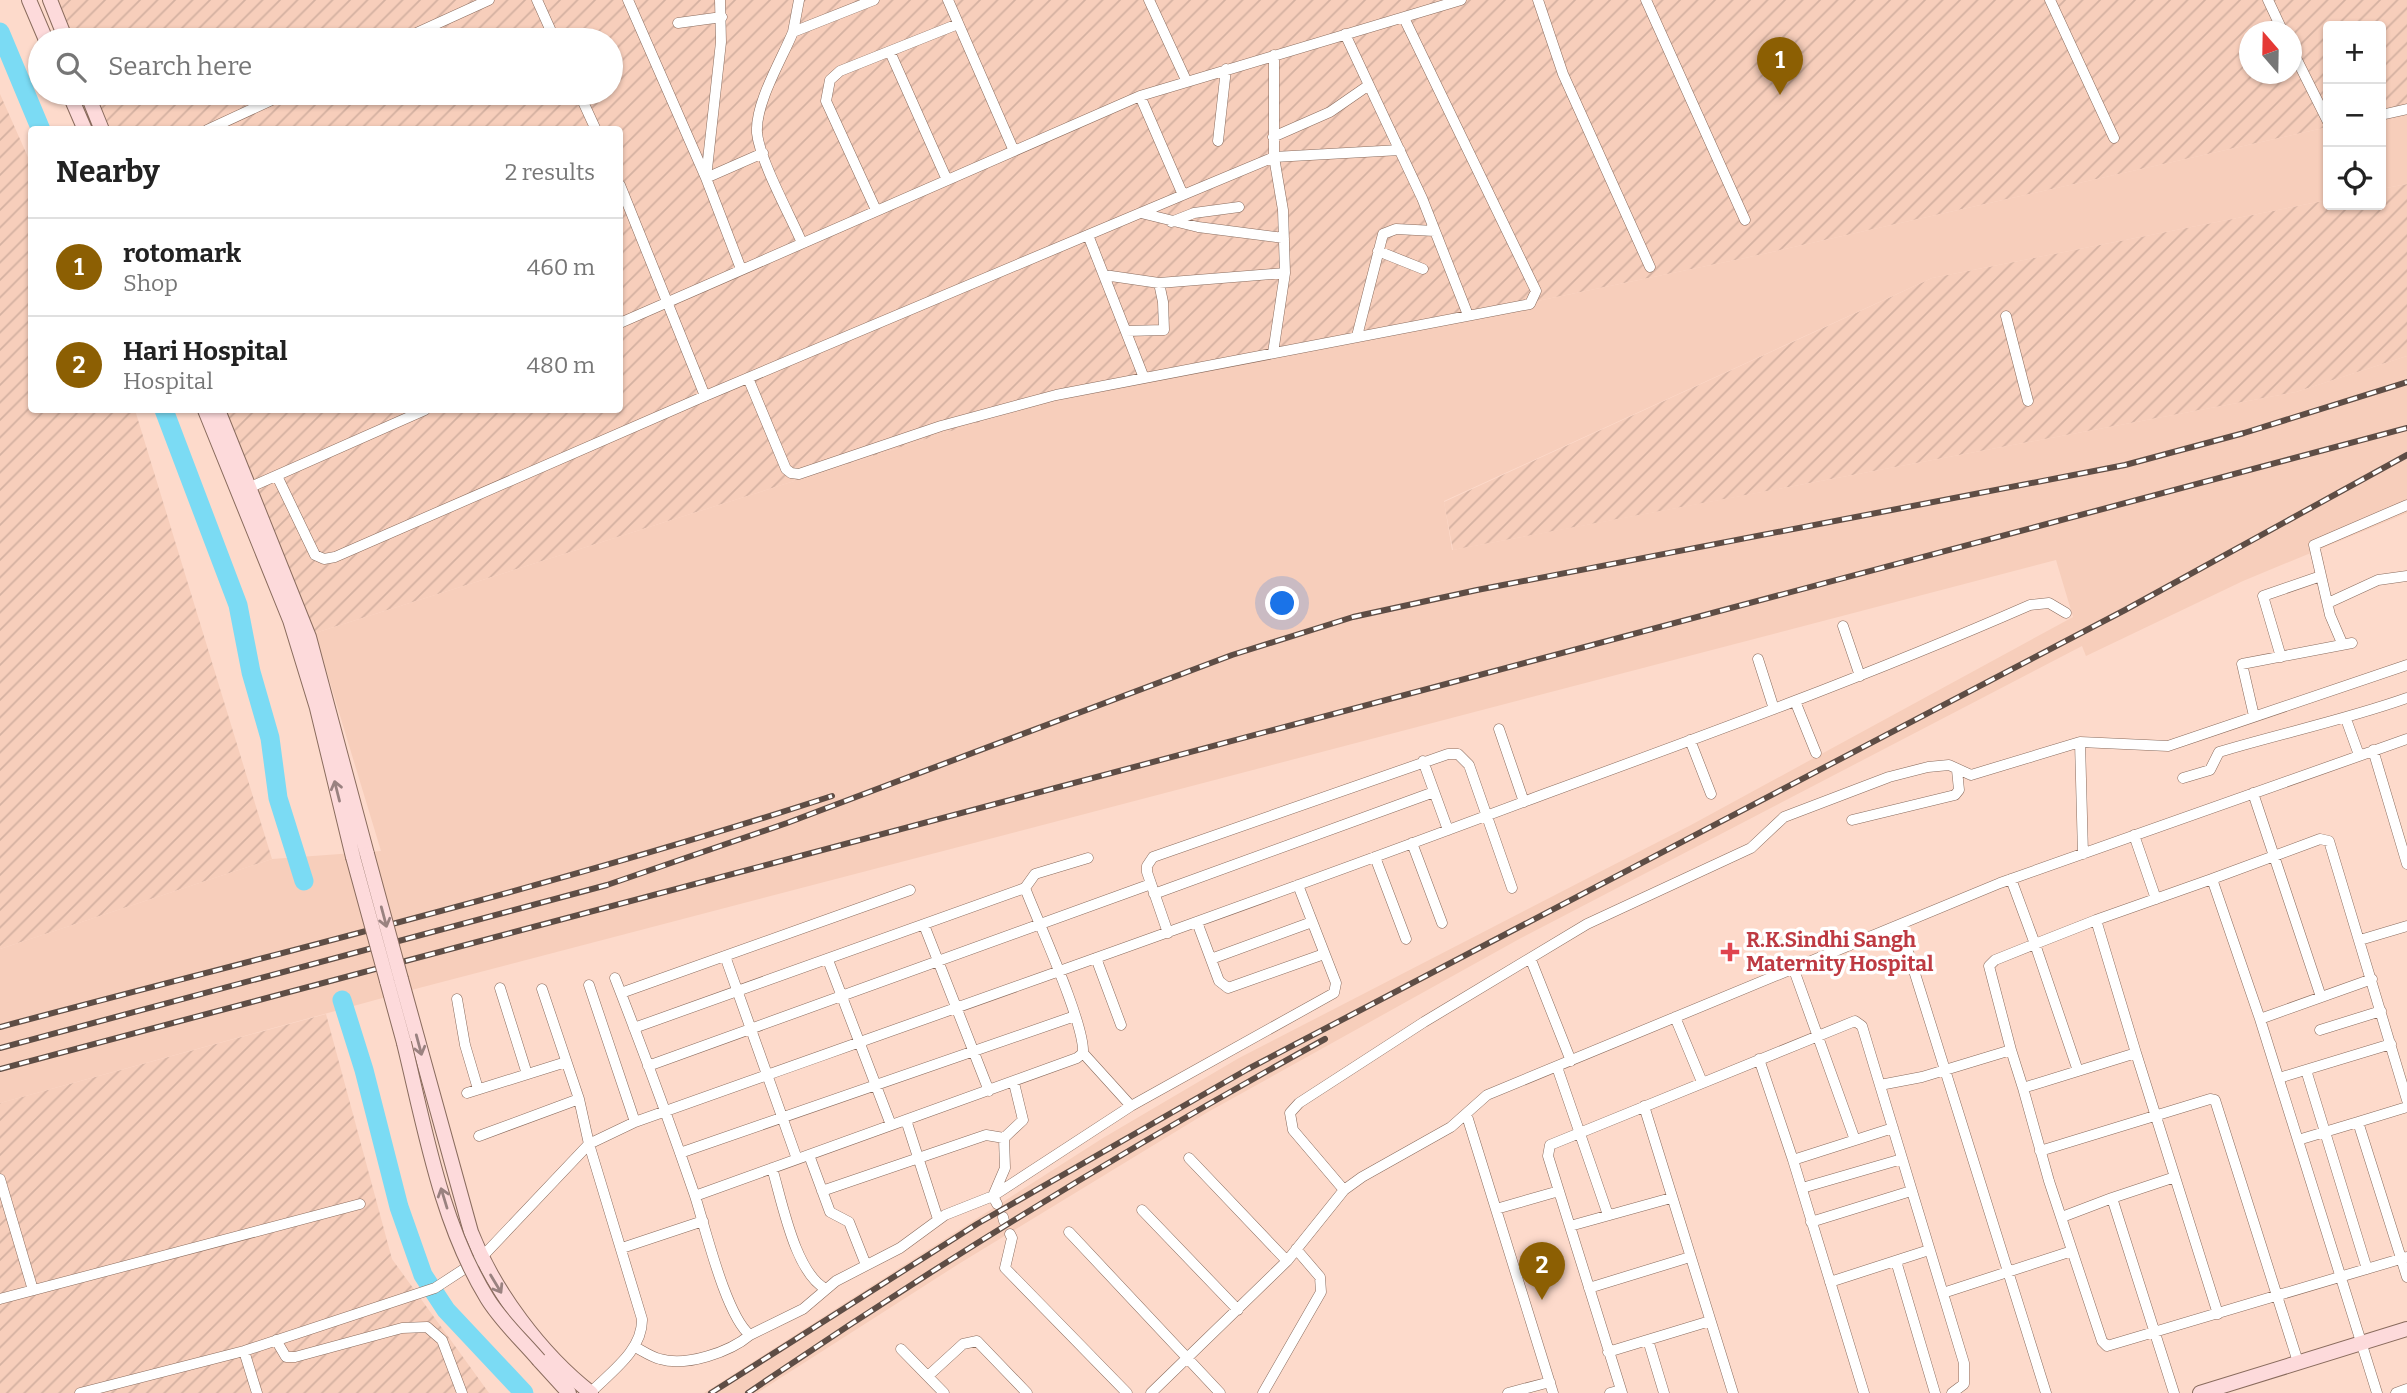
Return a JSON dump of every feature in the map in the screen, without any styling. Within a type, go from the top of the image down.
[{"type":"street","points":[[29,0],[41,28]]},
{"type":"street","points":[[50,0],[61,28]]},
{"type":"street","points":[[427,28],[489,0]]},
{"type":"street","points":[[537,0],[550,28]]},
{"type":"street","points":[[628,0],[706,178],[741,269]]},
{"type":"street","points":[[706,178],[722,17],[720,0]]},
{"type":"street","points":[[799,0],[793,32],[759,114],[757,133],[802,243]]},
{"type":"street","points":[[793,32],[874,0]]},
{"type":"street","points":[[948,0],[1014,151]]},
{"type":"street","points":[[1149,0],[1186,80]]},
{"type":"street","points":[[623,322],[1140,96],[1186,80],[1461,0]]},
{"type":"street","points":[[1538,0],[1563,74],[1650,267]]},
{"type":"street","points":[[1646,0],[1745,220]]},
{"type":"street","points":[[2050,0],[2114,138]]},
{"type":"street","points":[[2269,0],[2278,21]]},
{"type":"street","points":[[678,23],[722,17]]},
{"type":"street","points":[[748,378],[786,469],[799,474],[878,445],[1006,407],[1468,314],[1530,304],[1536,291],[1404,18]]},
{"type":"street","points":[[876,210],[827,101],[826,91],[830,80],[840,71],[958,24]]},
{"type":"street","points":[[1345,34],[1400,150],[1468,314]]},
{"type":"street","points":[[890,52],[947,180]]},
{"type":"street","points":[[1273,353],[1285,273],[1284,237],[1273,157],[1274,55]]},
{"type":"street","points":[[1218,141],[1226,69]]},
{"type":"street","points":[[2302,71],[2323,112]]},
{"type":"street","points":[[1273,136],[1330,112],[1369,85]]},
{"type":"street","points":[[1140,96],[1183,195]]},
{"type":"street","points":[[74,105],[83,126]]},
{"type":"street","points":[[92,105],[100,126]]},
{"type":"street","points":[[216,126],[261,105]]},
{"type":"street","points":[[585,105],[594,126]]},
{"type":"street","points":[[2386,114],[2407,109]]},
{"type":"street","points":[[277,476],[309,546],[315,555],[324,559],[1273,157],[1400,150]]},
{"type":"street","points":[[706,178],[763,153]]},
{"type":"street","points":[[623,192],[705,396]]},
{"type":"street","points":[[1170,222],[1194,213],[1238,207]]},
{"type":"street","points":[[1141,213],[1170,222],[1284,237]]},
{"type":"street","points":[[1357,336],[1383,234],[1387,230],[1435,232]]},
{"type":"street","points":[[1088,235],[1144,378]]},
{"type":"street","points":[[1378,251],[1423,269]]},
{"type":"street","points":[[1104,275],[1159,282],[1285,273]]},
{"type":"street","points":[[1126,331],[1164,330],[1159,282]]},
{"type":"street","points":[[2006,316],[2028,401]]},
{"type":"street","points":[[206,413],[245,490]]},
{"type":"street","points":[[219,413],[302,655],[394,980],[471,1232],[481,1258],[517,1314],[572,1377],[591,1393],[635,1346],[642,1328],[642,1319],[589,1144],[579,1100],[542,989]]},
{"type":"street","points":[[245,490],[418,413]]},
{"type":"street","points":[[2254,716],[2242,664],[2347,643],[2328,603],[2314,545],[2407,505]]},
{"type":"street","points":[[2281,657],[2263,596],[2321,576]]},
{"type":"street","points":[[2328,603],[2378,580],[2407,576]]},
{"type":"street","points":[[80,1393],[244,1351],[435,1288],[481,1258],[589,1144],[635,1122],[958,1009],[1412,844],[1860,676],[2030,605],[2049,603],[2066,613]]},
{"type":"street","points":[[1843,626],[1860,676]]},
{"type":"street","points":[[1758,659],[1774,709]]},
{"type":"street","points":[[1344,1190],[1293,1130],[1290,1113],[1299,1102],[1423,1022],[1587,925],[1751,848],[1787,815],[1902,774],[1942,764],[1963,774],[1980,773],[2080,742],[2160,747],[2407,665]]},
{"type":"street","points":[[2183,778],[2210,770],[2219,752],[2346,719],[2407,698]]},
{"type":"street","points":[[1795,701],[1816,753]]},
{"type":"street","points":[[2346,719],[2359,755]]},
{"type":"street","points":[[1499,729],[1524,802]]},
{"type":"street","points":[[1151,1393],[1287,1261],[1344,1190],[1467,1116],[1474,1104],[1487,1095],[2011,879],[2407,739]]},
{"type":"street","points":[[1690,740],[1711,794]]},
{"type":"street","points":[[2080,742],[2083,854]]},
{"type":"street","points":[[2373,750],[2407,864]]},
{"type":"street","points":[[1168,933],[1152,889],[1147,866],[1153,857],[1448,754],[1465,758],[1489,815],[1512,888]]},
{"type":"street","points":[[1423,761],[1448,830]]},
{"type":"street","points":[[1852,820],[1955,795],[1959,790],[1957,770]]},
{"type":"street","points":[[648,1066],[939,961],[1434,792]]},
{"type":"street","points":[[2253,793],[2321,998]]},
{"type":"street","points":[[2134,835],[2156,899]]},
{"type":"street","points":[[2404,1258],[2115,1346],[2107,1346],[2102,1341],[2040,1151],[1989,966],[1995,960],[2096,920],[2320,839],[2329,841],[2407,1100]]},
{"type":"street","points":[[1412,844],[1442,923]]},
{"type":"street","points":[[1375,857],[1406,939]]},
{"type":"street","points":[[634,1028],[1026,888],[1035,874],[1088,858]]},
{"type":"street","points":[[2011,879],[2078,1071]]},
{"type":"street","points":[[2212,879],[2260,1019],[2376,1391],[2363,1393]]},
{"type":"street","points":[[635,1346],[660,1359],[683,1360],[726,1350],[803,1309],[826,1289],[900,1248],[938,1219],[995,1200],[1131,1106],[1334,993],[1336,983],[1298,885]]},
{"type":"street","points":[[1026,888],[1075,1016],[1084,1044],[1083,1053],[1131,1106]]},
{"type":"street","points":[[621,993],[909,890]]},
{"type":"street","points":[[2096,920],[2218,1314]]},
{"type":"street","points":[[1197,922],[1219,981],[1228,988],[1324,954]]},
{"type":"street","points":[[1211,959],[1312,922]]},
{"type":"street","points":[[924,925],[989,1091]]},
{"type":"street","points":[[1900,926],[2046,1393]]},
{"type":"street","points":[[2360,940],[2407,926]]},
{"type":"street","points":[[725,956],[797,1159]]},
{"type":"street","points":[[1096,958],[1121,1025]]},
{"type":"street","points":[[828,960],[891,1125]]},
{"type":"street","points":[[1531,960],[1571,1061]]},
{"type":"street","points":[[1794,970],[1819,1033],[1855,1140]]},
{"type":"street","points":[[615,978],[680,1153],[728,1295],[744,1330],[750,1335]]},
{"type":"street","points":[[2260,1019],[2372,979]]},
{"type":"street","points":[[394,980],[404,1043],[444,1197],[462,1250],[489,1301],[569,1393]]},
{"type":"street","points":[[589,985],[635,1122]]},
{"type":"street","points":[[500,988],[527,1074]]},
{"type":"street","points":[[457,999],[465,1045],[478,1089]]},
{"type":"street","points":[[2320,1030],[2381,1012]]},
{"type":"street","points":[[680,1153],[1075,1016]]},
{"type":"street","points":[[1675,1017],[1702,1082]]},
{"type":"street","points":[[1618,1392],[1548,1150],[1557,1140],[1850,1021],[1859,1022],[1880,1085],[1966,1374],[1965,1384],[1952,1393]]},
{"type":"street","points":[[2279,1079],[2391,1044]]},
{"type":"street","points":[[1880,1085],[1947,1070],[2011,1050]]},
{"type":"street","points":[[695,1196],[1014,1083],[1083,1053]]},
{"type":"street","points":[[2022,1088],[2136,1053]]},
{"type":"street","points":[[1759,1059],[1802,1188],[1864,1393]]},
{"type":"street","points":[[467,1093],[566,1062]]},
{"type":"street","points":[[1557,1067],[1608,1215]]},
{"type":"street","points":[[2306,1070],[2367,1269]]},
{"type":"street","points":[[995,1200],[1005,1168],[1004,1138],[1023,1120],[1014,1083]]},
{"type":"street","points":[[2040,1151],[2210,1099],[2216,1100],[2298,1362]]},
{"type":"street","points":[[479,1136],[579,1100]]},
{"type":"street","points":[[1644,1106],[1733,1393]]},
{"type":"street","points":[[2298,1139],[2407,1107]]},
{"type":"street","points":[[1467,1116],[1553,1393]]},
{"type":"street","points":[[906,1120],[938,1219]]},
{"type":"street","points":[[2358,1122],[2404,1258],[2407,1277]]},
{"type":"street","points":[[1793,1160],[1893,1128]]},
{"type":"street","points":[[822,1191],[986,1135],[1004,1138]]},
{"type":"street","points":[[809,1155],[832,1216],[842,1216],[849,1222],[866,1265]]},
{"type":"street","points":[[1189,1158],[1287,1261]]},
{"type":"street","points":[[1802,1188],[1902,1159]]},
{"type":"street","points":[[772,1168],[802,1263],[813,1280],[826,1289]]},
{"type":"street","points":[[2062,1217],[2175,1177]]},
{"type":"street","points":[[0,1179],[33,1290]]},
{"type":"street","points":[[1496,1209],[1559,1191]]},
{"type":"street","points":[[1811,1222],[1911,1191]]},
{"type":"street","points":[[1570,1226],[1671,1198]]},
{"type":"street","points":[[2112,1198],[2174,1393]]},
{"type":"street","points":[[0,1299],[360,1205]]},
{"type":"street","points":[[1142,1210],[1238,1310]]},
{"type":"street","points":[[622,1248],[703,1221]]},
{"type":"street","points":[[1069,1232],[1220,1393]]},
{"type":"street","points":[[1010,1234],[1012,1238],[1005,1268],[1127,1393]]},
{"type":"street","points":[[1263,1393],[1321,1292],[1320,1277],[1296,1248]]},
{"type":"street","points":[[1830,1282],[1930,1250]]},
{"type":"street","points":[[1943,1293],[2072,1251]]},
{"type":"street","points":[[1589,1288],[1690,1257]]},
{"type":"street","points":[[1896,1261],[1935,1393]]},
{"type":"street","points":[[1608,1352],[1710,1321]]},
{"type":"street","points":[[276,1340],[286,1357],[295,1357],[402,1328],[427,1327],[442,1340],[462,1393]]},
{"type":"street","points":[[2204,1392],[2407,1329]]},
{"type":"street","points":[[1648,1340],[1664,1393]]},
{"type":"street","points":[[928,1376],[963,1344],[977,1341],[1027,1393]]},
{"type":"street","points":[[901,1349],[944,1393]]},
{"type":"street","points":[[244,1351],[257,1393]]},
{"type":"street","points":[[1508,1393],[1550,1381]]},
{"type":"street","points":[[2396,1393],[2407,1390]]},
{"type":"shaded area","points":[[51,0],[2407,0],[2407,109],[2386,114],[2386,21],[2323,21],[2323,128],[1745,258],[1031,406],[315,633],[223,413],[623,413],[623,126],[104,126],[94,105],[623,105],[623,28],[63,28]]},
{"type":"shaded area","points":[[0,94],[28,157],[28,413],[136,413],[272,859],[0,949]]},
{"type":"shaded area","points":[[2407,109],[2407,184],[2386,188],[2386,147],[2386,114]]},
{"type":"shaded area","points":[[2323,128],[2323,201],[1932,278],[1444,501],[1452,550],[2296,392],[2407,356],[2407,513],[2243,581],[2086,656],[2082,646],[1521,938],[1208,1112],[957,1265],[757,1393],[704,1393],[1103,1138],[1239,1058],[1691,825],[2073,617],[2056,560],[419,988],[0,1103],[0,949],[272,859],[381,851],[315,633],[1031,406],[1745,258]]},
{"type":"shaded area","points":[[2407,184],[2407,356],[2296,392],[1453,550],[1444,502],[1932,278],[2323,201],[2323,210],[2386,210],[2386,188]]},
{"type":"shaded area","points":[[326,1014],[392,1259],[489,1393],[0,1393],[0,1103]]},
{"type":"waterway","points":[[0,32],[28,99]]},
{"type":"waterway","points":[[31,105],[39,126]]},
{"type":"waterway","points":[[165,413],[238,605],[251,672],[270,738],[278,798],[304,881]]},
{"type":"waterway","points":[[342,1000],[364,1070],[399,1207],[423,1275],[446,1310],[524,1393]]},
{"type":"railway","points":[[0,1048],[607,885],[787,823],[1232,655],[1353,617],[1477,590],[2125,465],[2244,433],[2407,382]]},
{"type":"railway","points":[[0,1069],[2407,428]]},
{"type":"railway","points":[[711,1393],[977,1224],[1248,1069],[2125,610],[2407,455]]},
{"type":"railway","points":[[0,1027],[522,889],[832,796]]},
{"type":"railway","points":[[748,1393],[889,1299],[1032,1209],[1325,1039]]},
{"type":"place","name":"rotomark","points":[[1780,95]]},
{"type":"place","name":"R.K.Sindhi Sangh Maternity Hospital","points":[[1730,952]]},
{"type":"place","name":"Hari Hospital","points":[[1542,1300]]}]
